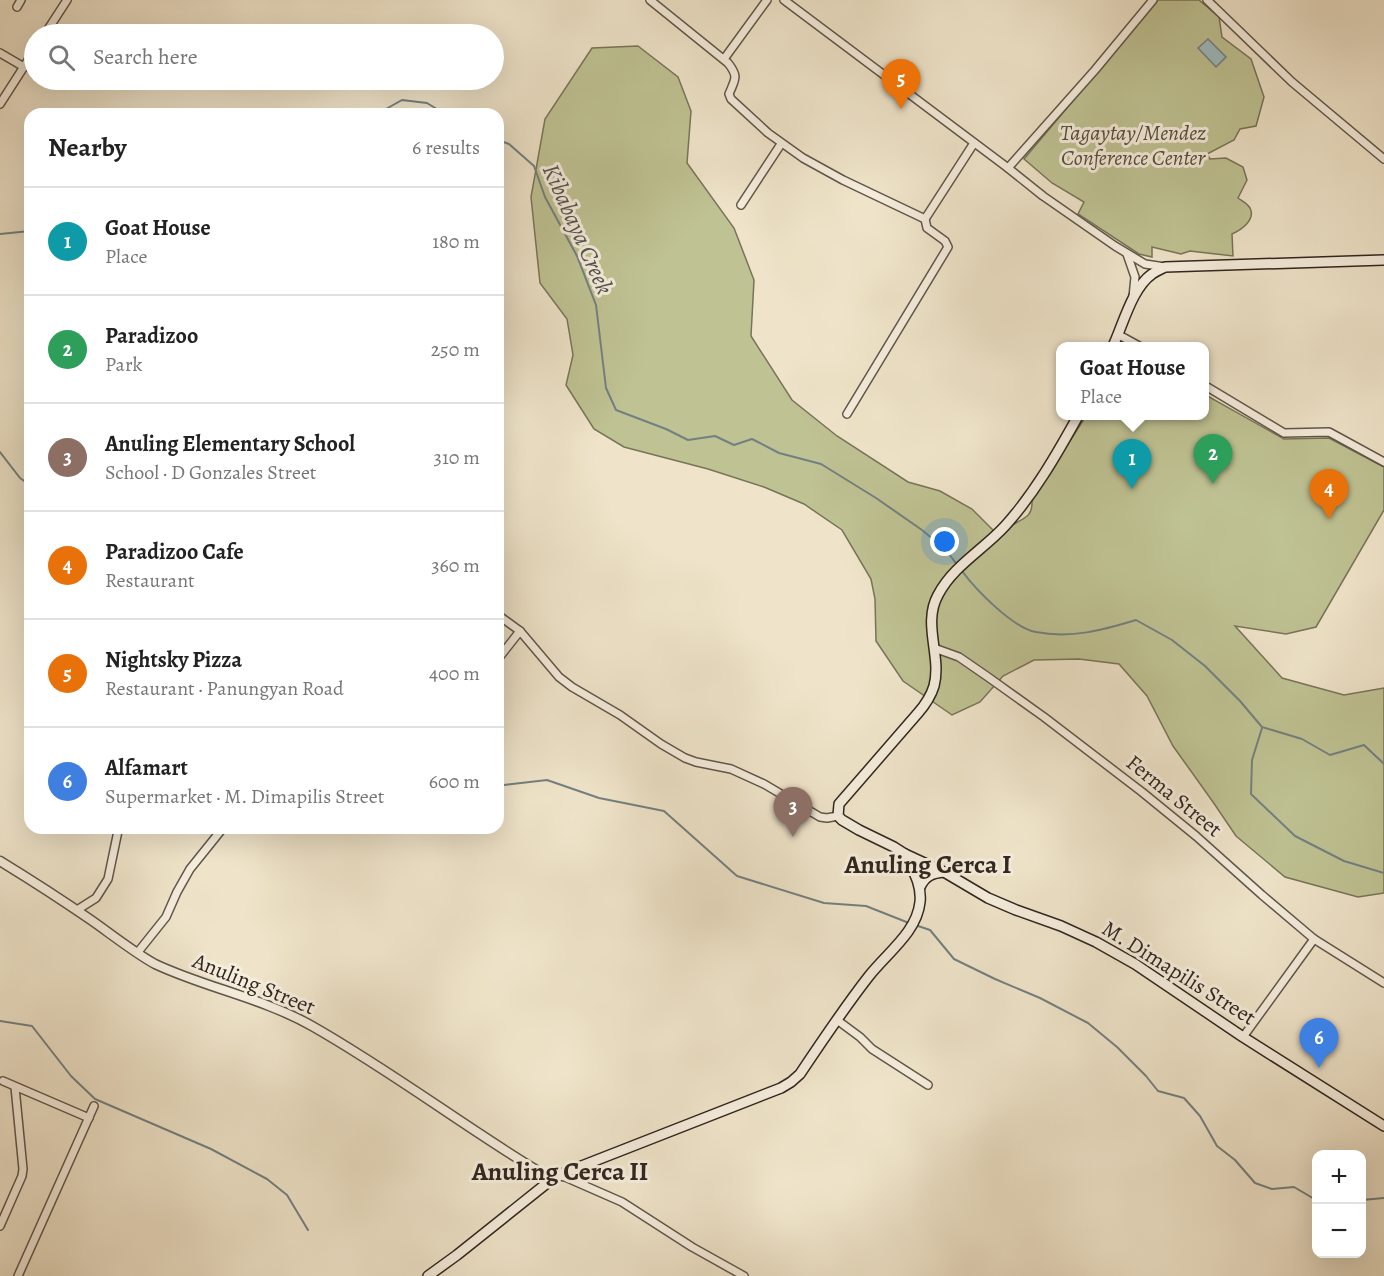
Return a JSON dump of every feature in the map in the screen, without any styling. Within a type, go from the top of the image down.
[{"type":"main road","points":[[1115,342],[1133,299],[1145,281],[1152,273],[1166,267],[1384,260]]},
{"type":"main road","points":[[838,816],[839,804],[929,699],[936,668],[931,632],[933,604],[939,593],[966,560],[987,544],[1021,508],[1076,420]]},
{"type":"main road","name":"M. Dimapilis Street","points":[[838,816],[849,825],[944,872],[988,898],[1061,926],[1135,964],[1243,1037],[1384,1126]]},
{"type":"main road","points":[[905,854],[920,887]]},
{"type":"main road","points":[[428,1276],[556,1176],[781,1088],[791,1082],[800,1074],[870,975],[908,932],[917,918],[920,887],[923,880],[930,874],[944,872]]},
{"type":"street","points":[[51,24],[67,0]]},
{"type":"street","points":[[650,0],[724,58],[736,74],[729,94],[731,99],[781,144],[843,180],[925,219]]},
{"type":"street","points":[[724,58],[767,0]]},
{"type":"street","points":[[784,0],[1043,196],[1127,254],[1145,264],[1166,267]]},
{"type":"street","points":[[1008,168],[1095,70],[1153,0]]},
{"type":"street","points":[[1207,0],[1292,82],[1384,159]]},
{"type":"street","points":[[0,53],[24,67],[0,104]]},
{"type":"street","points":[[847,414],[948,247],[945,241],[927,228],[925,219],[974,143]]},
{"type":"street","points":[[741,205],[781,144]]},
{"type":"street","points":[[1127,254],[1136,277],[1133,299]]},
{"type":"street","points":[[1119,334],[1132,342]]},
{"type":"street","points":[[1209,389],[1284,434],[1329,432],[1384,462]]},
{"type":"street","points":[[504,619],[520,631],[560,677],[572,687],[620,715],[661,744],[696,762],[732,769],[764,784],[820,817],[838,816]]},
{"type":"street","points":[[504,651],[520,631]]},
{"type":"street","name":"Ferma Street","points":[[934,648],[959,657],[988,676],[1142,792],[1314,939],[1384,983]]},
{"type":"street","points":[[77,910],[96,898],[108,879],[117,834]]},
{"type":"street","points":[[138,952],[166,917],[190,869],[218,834]]},
{"type":"street","name":"Anuling Street","points":[[0,861],[153,962],[289,1014],[310,1025],[393,1075],[426,1099],[539,1171],[556,1176]]},
{"type":"street","points":[[1243,1037],[1314,939]]},
{"type":"street","points":[[837,1020],[872,1049],[928,1085]]},
{"type":"street","points":[[3,1081],[88,1118]]},
{"type":"street","points":[[0,1226],[23,1169],[15,1087]]},
{"type":"street","points":[[18,1276],[94,1106]]},
{"type":"street","points":[[556,1176],[566,1177],[622,1202],[692,1247],[744,1276]]},
{"type":"green space","name":"Tagaytay/Mendez Conference Center","points":[[1158,0],[1199,0],[1219,17],[1222,37],[1251,59],[1264,97],[1256,126],[1240,129],[1234,140],[1207,154],[1210,159],[1226,158],[1243,167],[1247,180],[1238,198],[1249,206],[1251,217],[1243,227],[1232,234],[1233,256],[1190,251],[1181,254],[1152,247],[1152,257],[1139,254],[1078,214],[1084,202],[1052,183],[1024,159]]},
{"type":"green space","points":[[638,46],[678,77],[691,111],[687,163],[734,228],[754,280],[751,336],[792,400],[837,436],[908,482],[940,491],[972,509],[1000,537],[1029,514],[1032,500],[1083,420],[1209,420],[1209,397],[1284,439],[1329,438],[1384,467],[1384,510],[1316,627],[1286,634],[1235,626],[1282,678],[1344,695],[1384,688],[1384,893],[1358,897],[1285,877],[1236,836],[1173,746],[1147,696],[1119,664],[1079,659],[1034,660],[1003,676],[980,702],[952,715],[903,681],[876,641],[875,599],[871,579],[842,530],[804,504],[764,487],[708,469],[624,447],[594,429],[566,385],[573,355],[567,319],[540,283],[531,197],[545,119],[592,48]]},
{"type":"water","points":[[1208,39],[1226,57],[1216,67],[1198,48]]},
{"type":"waterway","name":"Kibabaya Creek","points":[[388,108],[402,100],[427,103],[435,108]]},
{"type":"waterway","name":"Kibabaya Creek","points":[[504,142],[534,166],[545,197],[577,256],[596,305],[606,388],[616,410],[688,440],[715,436],[734,445],[752,439],[779,453],[821,464],[922,530],[946,550],[958,566]]},
{"type":"waterway","name":"Kibabaya Creek","points":[[0,234],[24,232]]},
{"type":"waterway","points":[[0,452],[24,481]]},
{"type":"waterway","name":"Kibabaya Creek","points":[[962,571],[976,588],[1006,616],[1036,632],[1074,634],[1136,620],[1172,640],[1205,666],[1262,727],[1302,739],[1330,755],[1364,745],[1384,764]]},
{"type":"waterway","name":"Kibabaya Creek","points":[[1262,728],[1252,760],[1251,794],[1295,836],[1344,861],[1384,873]]},
{"type":"waterway","points":[[504,785],[547,780],[599,798],[664,811],[737,876],[824,903],[866,906],[909,923]]},
{"type":"waterway","points":[[915,925],[930,930],[954,959],[1040,998],[1088,1023],[1117,1047],[1158,1091],[1184,1098],[1200,1116],[1217,1146],[1235,1160],[1255,1183],[1272,1189],[1294,1187],[1312,1198]]},
{"type":"waterway","points":[[0,1021],[32,1026],[71,1076],[95,1099],[211,1149],[267,1179],[287,1195],[308,1230]]},
{"type":"waterway","points":[[1366,1200],[1384,1198]]},
{"type":"place","name":"Nightsky Pizza","points":[[901,109]]},
{"type":"place","name":"Paradizoo","points":[[1213,484]]},
{"type":"place","name":"Goat House","points":[[1132,489]]},
{"type":"place","name":"Paradizoo Cafe","points":[[1329,519]]},
{"type":"place","name":"Anuling Elementary School","points":[[793,837]]},
{"type":"place","name":"Alfamart","points":[[1319,1068]]},
{"type":"district","name":"Anuling Cerca I","points":[[928,864]]},
{"type":"district","name":"Anuling Cerca II","points":[[560,1171]]}]
